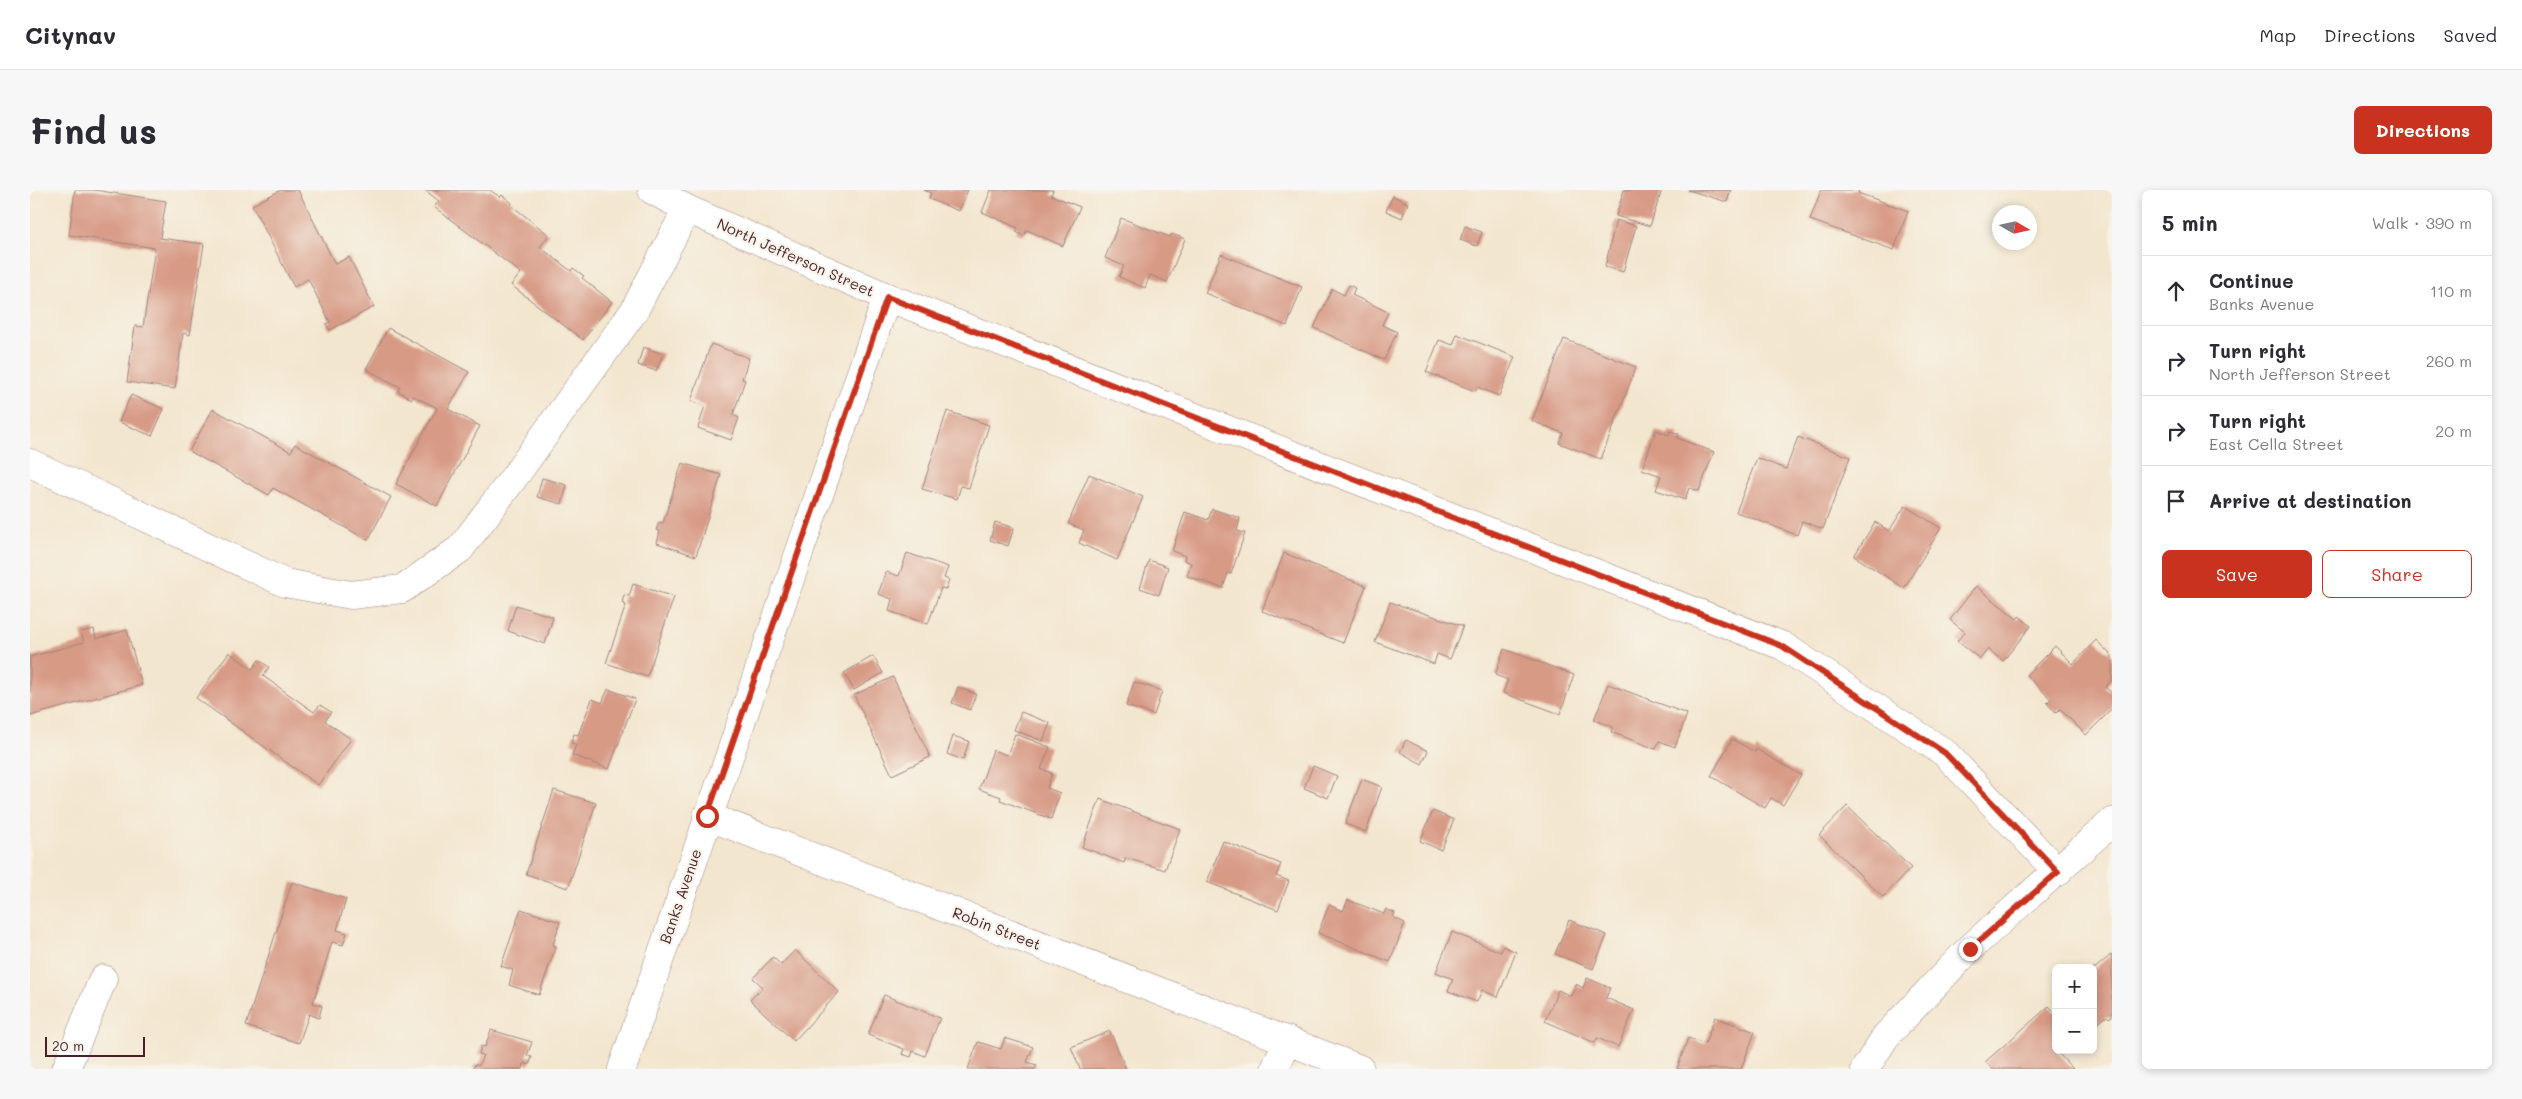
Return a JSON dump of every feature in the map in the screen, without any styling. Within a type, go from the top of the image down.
[{"type":"street","name":"North Jefferson Street","points":[[652,190],[687,209],[887,297],[1782,646],[1945,753],[2058,872]]},
{"type":"street","points":[[30,463],[285,583],[351,595],[402,589],[460,549],[515,476],[634,311],[687,209]]},
{"type":"street","name":"Banks Avenue","points":[[622,1069],[707,816],[887,297]]},
{"type":"street","name":"Robin Street","points":[[707,816],[1360,1069]]},
{"type":"street","points":[[1865,1069],[1886,1036],[1970,949],[2112,822]]},
{"type":"street","points":[[66,1069],[103,979]]},
{"type":"street","points":[[1276,1069],[1286,1040]]},
{"type":"building","points":[[75,190],[94,190],[166,201],[160,238],[204,244],[190,335],[183,333],[175,389],[127,382],[135,326],[143,327],[155,248],[69,235]]},
{"type":"building","points":[[281,190],[298,190],[335,264],[349,257],[374,307],[330,330],[326,324],[330,322],[308,279],[294,287],[252,205]]},
{"type":"building","points":[[425,190],[490,190],[500,197],[502,195],[512,203],[511,205],[549,235],[540,247],[571,271],[573,268],[584,276],[582,278],[612,302],[583,340],[511,285],[521,273],[434,207],[439,201]]},
{"type":"building","points":[[924,190],[968,190],[959,211],[929,199],[931,193]]},
{"type":"building","points":[[991,190],[1053,190],[1051,195],[1080,207],[1063,246],[1027,230],[1024,236],[1016,232],[1018,228],[982,212]]},
{"type":"building","points":[[1624,190],[1662,190],[1650,226],[1616,216]]},
{"type":"building","points":[[1688,190],[1731,190],[1727,202]]},
{"type":"building","points":[[1821,190],[1859,190],[1858,193],[1908,211],[1894,250],[1810,220]]},
{"type":"building","points":[[1393,196],[1408,203],[1402,218],[1386,211]]},
{"type":"building","points":[[1121,218],[1170,237],[1172,234],[1185,239],[1167,282],[1150,275],[1145,288],[1119,277],[1124,266],[1105,258]]},
{"type":"building","points":[[1616,220],[1636,226],[1623,272],[1605,267]]},
{"type":"building","points":[[1465,226],[1482,232],[1477,246],[1460,240]]},
{"type":"building","points":[[1221,254],[1302,287],[1287,326],[1205,293]]},
{"type":"building","points":[[1349,285],[1355,288],[1352,295],[1388,312],[1382,325],[1397,332],[1384,360],[1314,328],[1332,289],[1344,295]]},
{"type":"building","points":[[388,328],[469,372],[448,409],[480,426],[437,506],[396,484],[437,408],[413,396],[412,399],[398,391],[400,387],[366,369]]},
{"type":"building","points":[[1457,334],[1515,357],[1499,396],[1477,387],[1475,391],[1426,372],[1439,340],[1453,345]]},
{"type":"building","points":[[1564,339],[1636,367],[1601,459],[1559,443],[1563,433],[1532,421]]},
{"type":"building","points":[[711,344],[749,358],[742,379],[745,380],[733,415],[739,418],[731,440],[698,428],[705,406],[691,401]]},
{"type":"building","points":[[643,347],[663,354],[656,371],[638,365]]},
{"type":"building","points":[[131,395],[164,409],[152,436],[119,422]]},
{"type":"building","points":[[213,409],[291,452],[295,444],[391,497],[368,540],[273,488],[269,495],[189,451]]},
{"type":"building","points":[[947,411],[989,425],[969,488],[961,486],[957,499],[922,489]]},
{"type":"building","points":[[1656,430],[1669,435],[1670,431],[1679,434],[1677,438],[1714,452],[1699,491],[1689,488],[1685,500],[1656,490],[1661,476],[1642,469]]},
{"type":"building","points":[[1798,437],[1850,457],[1823,529],[1802,521],[1797,535],[1736,512],[1757,458],[1786,469]]},
{"type":"building","points":[[682,463],[721,475],[696,556],[657,543],[660,531],[656,530],[659,522],[663,523]]},
{"type":"building","points":[[1089,474],[1143,497],[1117,560],[1079,543],[1084,530],[1068,524]]},
{"type":"building","points":[[542,478],[567,485],[562,504],[537,497]]},
{"type":"building","points":[[1905,506],[1941,528],[1904,588],[1854,556],[1875,522],[1889,531]]},
{"type":"building","points":[[1212,509],[1240,518],[1237,531],[1245,533],[1231,574],[1228,573],[1223,588],[1187,576],[1191,563],[1184,560],[1185,556],[1172,551],[1185,512],[1208,520]]},
{"type":"building","points":[[995,522],[1014,528],[1008,546],[990,540]]},
{"type":"building","points":[[907,553],[948,567],[944,578],[949,580],[946,589],[941,588],[928,624],[889,611],[892,599],[878,594],[886,572],[899,576]]},
{"type":"building","points":[[1284,553],[1366,586],[1343,643],[1262,611]]},
{"type":"building","points":[[1149,560],[1168,567],[1159,595],[1140,588]]},
{"type":"building","points":[[633,584],[674,597],[647,677],[606,663],[626,605],[622,603],[624,595],[629,596]]},
{"type":"building","points":[[1976,586],[2017,619],[2019,616],[2031,626],[2003,661],[1988,649],[1980,659],[1957,641],[1965,632],[1950,620]]},
{"type":"building","points":[[1390,602],[1463,626],[1450,659],[1437,654],[1434,664],[1375,642]]},
{"type":"building","points":[[516,605],[553,617],[545,644],[508,631]]},
{"type":"building","points":[[94,629],[96,639],[127,630],[142,685],[30,716],[30,657],[84,642],[81,632]]},
{"type":"building","points":[[2096,640],[2112,656],[2112,680],[2105,687],[2112,693],[2112,709],[2086,735],[2060,709],[2056,713],[2047,703],[2051,699],[2026,675],[2055,646],[2073,664]]},
{"type":"building","points":[[1504,649],[1574,675],[1560,714],[1503,693],[1508,680],[1495,675]]},
{"type":"building","points":[[229,652],[252,669],[259,660],[269,667],[263,676],[314,712],[320,705],[331,712],[325,721],[351,739],[318,785],[196,698]]},
{"type":"building","points":[[873,656],[883,673],[854,690],[844,673]]},
{"type":"building","points":[[893,677],[930,757],[892,775],[854,695]]},
{"type":"building","points":[[1134,682],[1162,691],[1154,715],[1126,706]]},
{"type":"building","points":[[1608,684],[1687,714],[1675,747],[1659,741],[1656,749],[1611,732],[1613,727],[1594,720]]},
{"type":"building","points":[[958,687],[976,694],[970,710],[952,703]]},
{"type":"building","points":[[608,689],[635,699],[609,769],[572,755],[576,745],[571,743],[574,734],[578,735],[592,699],[602,703]]},
{"type":"building","points":[[1021,712],[1050,723],[1043,741],[1014,730]]},
{"type":"building","points":[[1015,734],[1050,747],[1041,769],[1052,773],[1047,788],[1060,793],[1051,819],[1000,800],[1001,797],[979,789],[993,750],[1007,755]]},
{"type":"building","points":[[953,736],[969,741],[963,760],[947,754]]},
{"type":"building","points":[[1732,739],[1755,752],[1756,749],[1801,775],[1783,805],[1771,798],[1765,808],[1711,776]]},
{"type":"building","points":[[1406,740],[1428,751],[1422,764],[1400,752]]},
{"type":"building","points":[[1313,766],[1337,776],[1328,798],[1304,788]]},
{"type":"building","points":[[1362,779],[1382,787],[1366,832],[1345,824]]},
{"type":"building","points":[[554,790],[596,803],[568,888],[526,874]]},
{"type":"building","points":[[1100,799],[1180,829],[1165,870],[1126,858],[1124,863],[1082,847]]},
{"type":"building","points":[[1847,806],[1911,868],[1883,897],[1819,835]]},
{"type":"building","points":[[1433,811],[1454,820],[1441,850],[1420,841]]},
{"type":"building","points":[[1223,841],[1281,864],[1276,876],[1289,881],[1278,910],[1207,882]]},
{"type":"building","points":[[292,882],[346,899],[337,930],[347,933],[343,945],[332,942],[313,1003],[322,1006],[319,1018],[309,1014],[299,1043],[246,1026]]},
{"type":"building","points":[[1348,900],[1384,914],[1386,909],[1395,913],[1393,917],[1405,923],[1390,962],[1318,933],[1329,905],[1343,911]]},
{"type":"building","points":[[521,909],[560,922],[553,945],[556,946],[539,995],[509,985],[513,970],[501,966]]},
{"type":"building","points":[[1569,920],[1607,935],[1593,969],[1555,954]]},
{"type":"building","points":[[1452,932],[1501,952],[1503,946],[1516,952],[1498,997],[1482,990],[1477,1002],[1448,991],[1453,979],[1436,972]]},
{"type":"building","points":[[795,950],[839,992],[794,1041],[750,1000],[763,987],[753,978],[773,957],[781,965]]},
{"type":"building","points":[[2112,954],[2112,1016],[2109,1018],[2107,1016],[2097,1024],[2097,1009],[2097,967]]},
{"type":"building","points":[[1587,978],[1610,988],[1606,998],[1634,1010],[1618,1047],[1597,1038],[1595,1043],[1545,1021],[1558,990],[1571,996],[1576,984],[1583,988]]},
{"type":"building","points":[[884,995],[940,1018],[925,1056],[913,1051],[911,1057],[902,1054],[904,1049],[868,1035]]},
{"type":"building","points":[[2049,1006],[2052,1009],[2052,1054],[2059,1054],[2073,1069],[1992,1069],[1985,1062]]},
{"type":"building","points":[[1715,1017],[1755,1032],[1741,1069],[1677,1069],[1688,1038],[1705,1044]]},
{"type":"building","points":[[491,1030],[532,1042],[527,1056],[532,1057],[529,1065],[524,1063],[523,1069],[473,1069],[475,1064],[479,1066],[483,1055],[479,1054],[481,1046],[485,1047]]},
{"type":"building","points":[[1110,1031],[1126,1069],[1080,1069],[1071,1047]]},
{"type":"building","points":[[1005,1038],[1033,1047],[1027,1062],[1037,1065],[1035,1069],[968,1069],[978,1042],[1001,1049]]},
{"type":"route","points":[[707,816],[887,297],[1782,646],[1945,753],[2058,872],[1970,949]]}]
